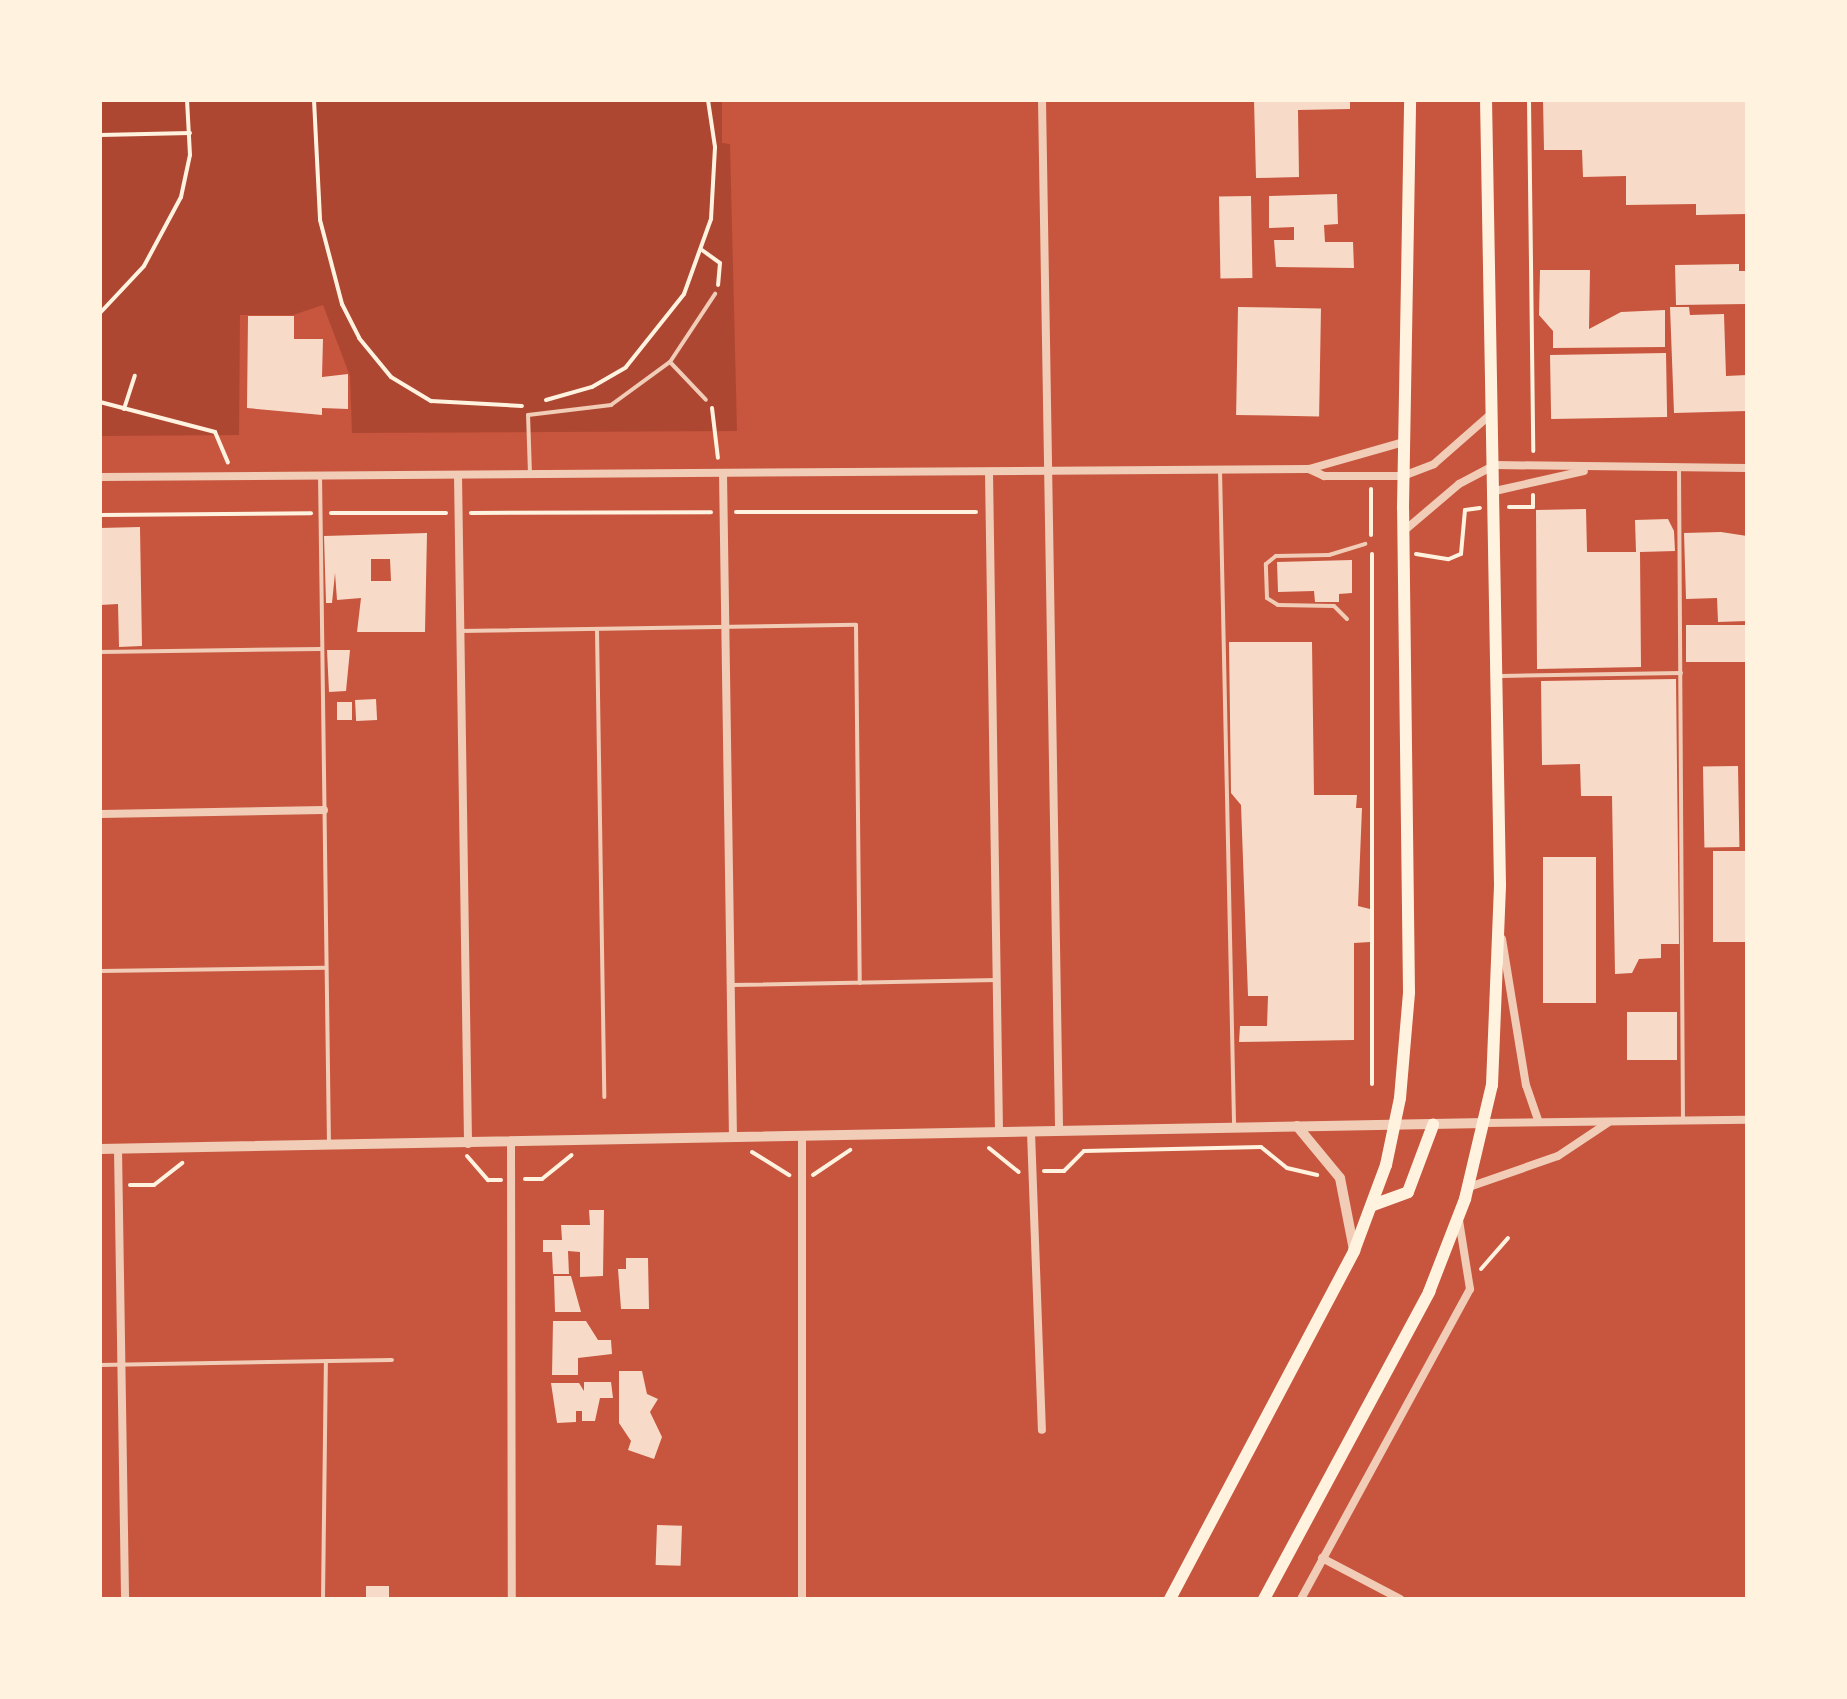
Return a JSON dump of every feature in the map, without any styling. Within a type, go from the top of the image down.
[{"type":"highway","points":[[1170,1599],[1354,1251],[1373,1205],[1394,1127],[1409,1004],[1403,476],[1410,100]]},
{"type":"highway","points":[[1264,1599],[1412,1326],[1458,1220],[1485,1123],[1496,1044],[1500,924],[1495,410],[1486,100]]},
{"type":"highway","points":[[1373,1205],[1408,1192],[1433,1126]]},
{"type":"street","points":[[1042,100],[1059,1130]]},
{"type":"street","points":[[100,477],[1310,470],[1371,478],[1403,476],[1434,464],[1495,410]]},
{"type":"street","points":[[1310,470],[1404,442]]},
{"type":"street","points":[[1405,530],[1459,484],[1495,465],[1533,463],[1589,470],[1747,468]]},
{"type":"street","points":[[1495,492],[1589,470]]},
{"type":"street","points":[[989,472],[999,1133]]},
{"type":"street","points":[[720,473],[724,512],[733,1146]]},
{"type":"street","points":[[458,475],[468,1144]]},
{"type":"street","points":[[100,814],[324,810]]},
{"type":"street","points":[[1500,924],[1526,1085],[1539,1122]]},
{"type":"street","points":[[100,1149],[512,1143],[733,1146],[802,1139],[1059,1130],[1747,1120]]},
{"type":"street","points":[[1469,1187],[1558,1156],[1609,1122]]},
{"type":"street","points":[[1297,1126],[1340,1178],[1354,1251]]},
{"type":"street","points":[[1031,1132],[1042,1430]]},
{"type":"street","points":[[802,1139],[802,1599]]},
{"type":"street","points":[[512,1143],[512,1599]]},
{"type":"street","points":[[118,1149],[124,1599]]},
{"type":"street","points":[[1301,1599],[1470,1289],[1458,1220]]},
{"type":"street","points":[[1322,1558],[1400,1599]]},
{"type":"lane","points":[[530,474],[528,415],[611,404],[670,362],[714,294]]},
{"type":"lane","points":[[670,362],[706,400]]},
{"type":"lane","points":[[1679,469],[1683,1121]]},
{"type":"lane","points":[[1220,470],[1234,1127]]},
{"type":"lane","points":[[320,475],[329,1146]]},
{"type":"lane","points":[[1347,619],[1334,606],[1278,606],[1266,598],[1266,564],[1276,556],[1329,554],[1365,544]]},
{"type":"lane","points":[[460,632],[856,625],[860,983]]},
{"type":"lane","points":[[596,630],[604,1097]]},
{"type":"lane","points":[[100,652],[321,649]]},
{"type":"lane","points":[[1497,676],[1682,673]]},
{"type":"lane","points":[[100,971],[326,968]]},
{"type":"lane","points":[[729,985],[997,980]]},
{"type":"lane","points":[[100,1364],[392,1360]]},
{"type":"lane","points":[[323,1599],[326,1361]]},
{"type":"path","points":[[100,312],[131,283],[168,227],[186,178],[190,133],[187,100]]},
{"type":"path","points":[[314,100],[313,181],[342,304],[390,378],[430,401],[514,408],[592,387],[626,367],[656,336],[684,294],[702,250],[715,182],[708,100]]},
{"type":"path","points":[[1529,100],[1533,463]]},
{"type":"path","points":[[100,135],[190,133]]},
{"type":"path","points":[[702,250],[720,263],[714,294]]},
{"type":"path","points":[[124,409],[135,376]]},
{"type":"path","points":[[706,400],[718,430],[720,473]]},
{"type":"path","points":[[100,402],[215,432],[233,476]]},
{"type":"path","points":[[1371,478],[1372,1084]]},
{"type":"path","points":[[1406,554],[1449,559],[1461,554],[1465,510],[1533,507],[1533,482]]},
{"type":"path","points":[[100,515],[990,512]]},
{"type":"path","points":[[733,1146],[752,1152],[782,1176]]},
{"type":"path","points":[[1064,1171],[1084,1150],[1261,1147],[1287,1168]]},
{"type":"path","points":[[975,1148],[993,1148],[1016,1172]]},
{"type":"path","points":[[821,1175],[850,1150],[868,1150]]},
{"type":"path","points":[[542,1179],[569,1155],[587,1155]]},
{"type":"path","points":[[448,1156],[467,1156],[488,1180]]},
{"type":"path","points":[[154,1185],[178,1164],[197,1163]]},
{"type":"path","points":[[1470,1289],[1508,1238]]},
{"type":"shaded area","points":[[100,100],[722,100],[722,143],[730,144],[737,431],[352,433],[350,376],[323,305],[293,315],[240,315],[239,435],[100,436]]},
{"type":"building","points":[[1254,100],[1350,100],[1350,109],[1298,110],[1299,177],[1256,178]]},
{"type":"building","points":[[1543,100],[1747,100],[1747,214],[1696,215],[1696,204],[1626,205],[1626,176],[1583,177],[1582,150],[1544,150]]},
{"type":"building","points":[[1337,194],[1338,224],[1324,225],[1325,242],[1353,242],[1354,268],[1276,267],[1274,240],[1294,240],[1294,227],[1269,228],[1269,196]]},
{"type":"building","points":[[1251,196],[1252,278],[1220,279],[1219,197]]},
{"type":"building","points":[[1739,264],[1739,271],[1747,271],[1747,304],[1676,305],[1675,265]]},
{"type":"building","points":[[1540,270],[1590,270],[1589,329],[1621,312],[1665,310],[1665,347],[1553,348],[1553,331],[1539,315]]},
{"type":"building","points":[[1238,307],[1321,308],[1319,416],[1236,415]]},
{"type":"building","points":[[1670,307],[1689,307],[1690,315],[1724,314],[1726,376],[1747,375],[1747,411],[1674,413]]},
{"type":"building","points":[[248,316],[294,316],[294,339],[323,339],[322,377],[348,374],[348,409],[322,408],[322,415],[247,408]]},
{"type":"building","points":[[1666,353],[1667,417],[1551,419],[1550,355]]},
{"type":"building","points":[[1586,509],[1587,552],[1636,552],[1635,520],[1668,519],[1674,531],[1675,551],[1640,552],[1641,667],[1537,669],[1536,510]]},
{"type":"building","points":[[140,527],[142,646],[119,647],[118,604],[100,605],[100,528]]},
{"type":"building","points":[[427,533],[425,632],[357,632],[361,598],[337,600],[335,573],[332,603],[326,603],[324,536]],"holes":[[[371,559],[390,559],[391,581],[371,581]]]},
{"type":"building","points":[[1684,533],[1747,536],[1747,621],[1718,622],[1717,598],[1686,599]]},
{"type":"building","points":[[1352,560],[1352,593],[1339,594],[1339,602],[1315,602],[1314,591],[1278,592],[1277,562]]},
{"type":"building","points":[[1686,625],[1747,625],[1747,662],[1686,662]]},
{"type":"building","points":[[1229,642],[1312,642],[1314,795],[1357,795],[1356,808],[1362,808],[1358,906],[1370,909],[1370,942],[1354,943],[1354,1040],[1239,1042],[1240,1026],[1267,1026],[1268,996],[1248,996],[1241,805],[1231,793]]},
{"type":"building","points":[[327,650],[350,650],[346,691],[329,692]]},
{"type":"building","points":[[1676,679],[1679,944],[1661,944],[1661,958],[1639,959],[1632,973],[1615,974],[1612,796],[1581,796],[1580,764],[1542,765],[1541,681]]},
{"type":"building","points":[[376,699],[377,720],[356,721],[355,700]]},
{"type":"building","points":[[337,702],[352,702],[352,720],[337,720]]},
{"type":"building","points":[[1738,766],[1739,847],[1704,848],[1703,767]]},
{"type":"building","points":[[1713,851],[1747,851],[1747,942],[1713,942]]},
{"type":"building","points":[[1543,857],[1596,857],[1596,1003],[1543,1003]]},
{"type":"building","points":[[1627,1012],[1677,1012],[1677,1060],[1627,1060]]},
{"type":"building","points":[[589,1210],[604,1210],[603,1276],[580,1277],[580,1252],[568,1251],[569,1274],[553,1274],[552,1252],[543,1252],[543,1240],[562,1240],[561,1225],[590,1225]]},
{"type":"building","points":[[626,1258],[648,1258],[649,1309],[621,1309],[618,1269],[626,1269]]},
{"type":"building","points":[[554,1276],[571,1276],[581,1312],[555,1312]]},
{"type":"building","points":[[553,1321],[586,1321],[598,1340],[611,1340],[612,1354],[578,1358],[578,1375],[552,1375]]},
{"type":"building","points":[[619,1371],[642,1371],[647,1394],[658,1399],[650,1412],[662,1437],[654,1459],[628,1450],[631,1441],[619,1423]]},
{"type":"building","points":[[584,1382],[611,1382],[613,1398],[600,1398],[595,1421],[582,1421],[582,1411],[576,1411],[576,1422],[557,1423],[551,1383],[579,1383],[584,1391]]},
{"type":"building","points":[[657,1525],[682,1526],[681,1566],[656,1565]]},
{"type":"building","points":[[366,1586],[389,1586],[389,1599],[366,1599]]}]
